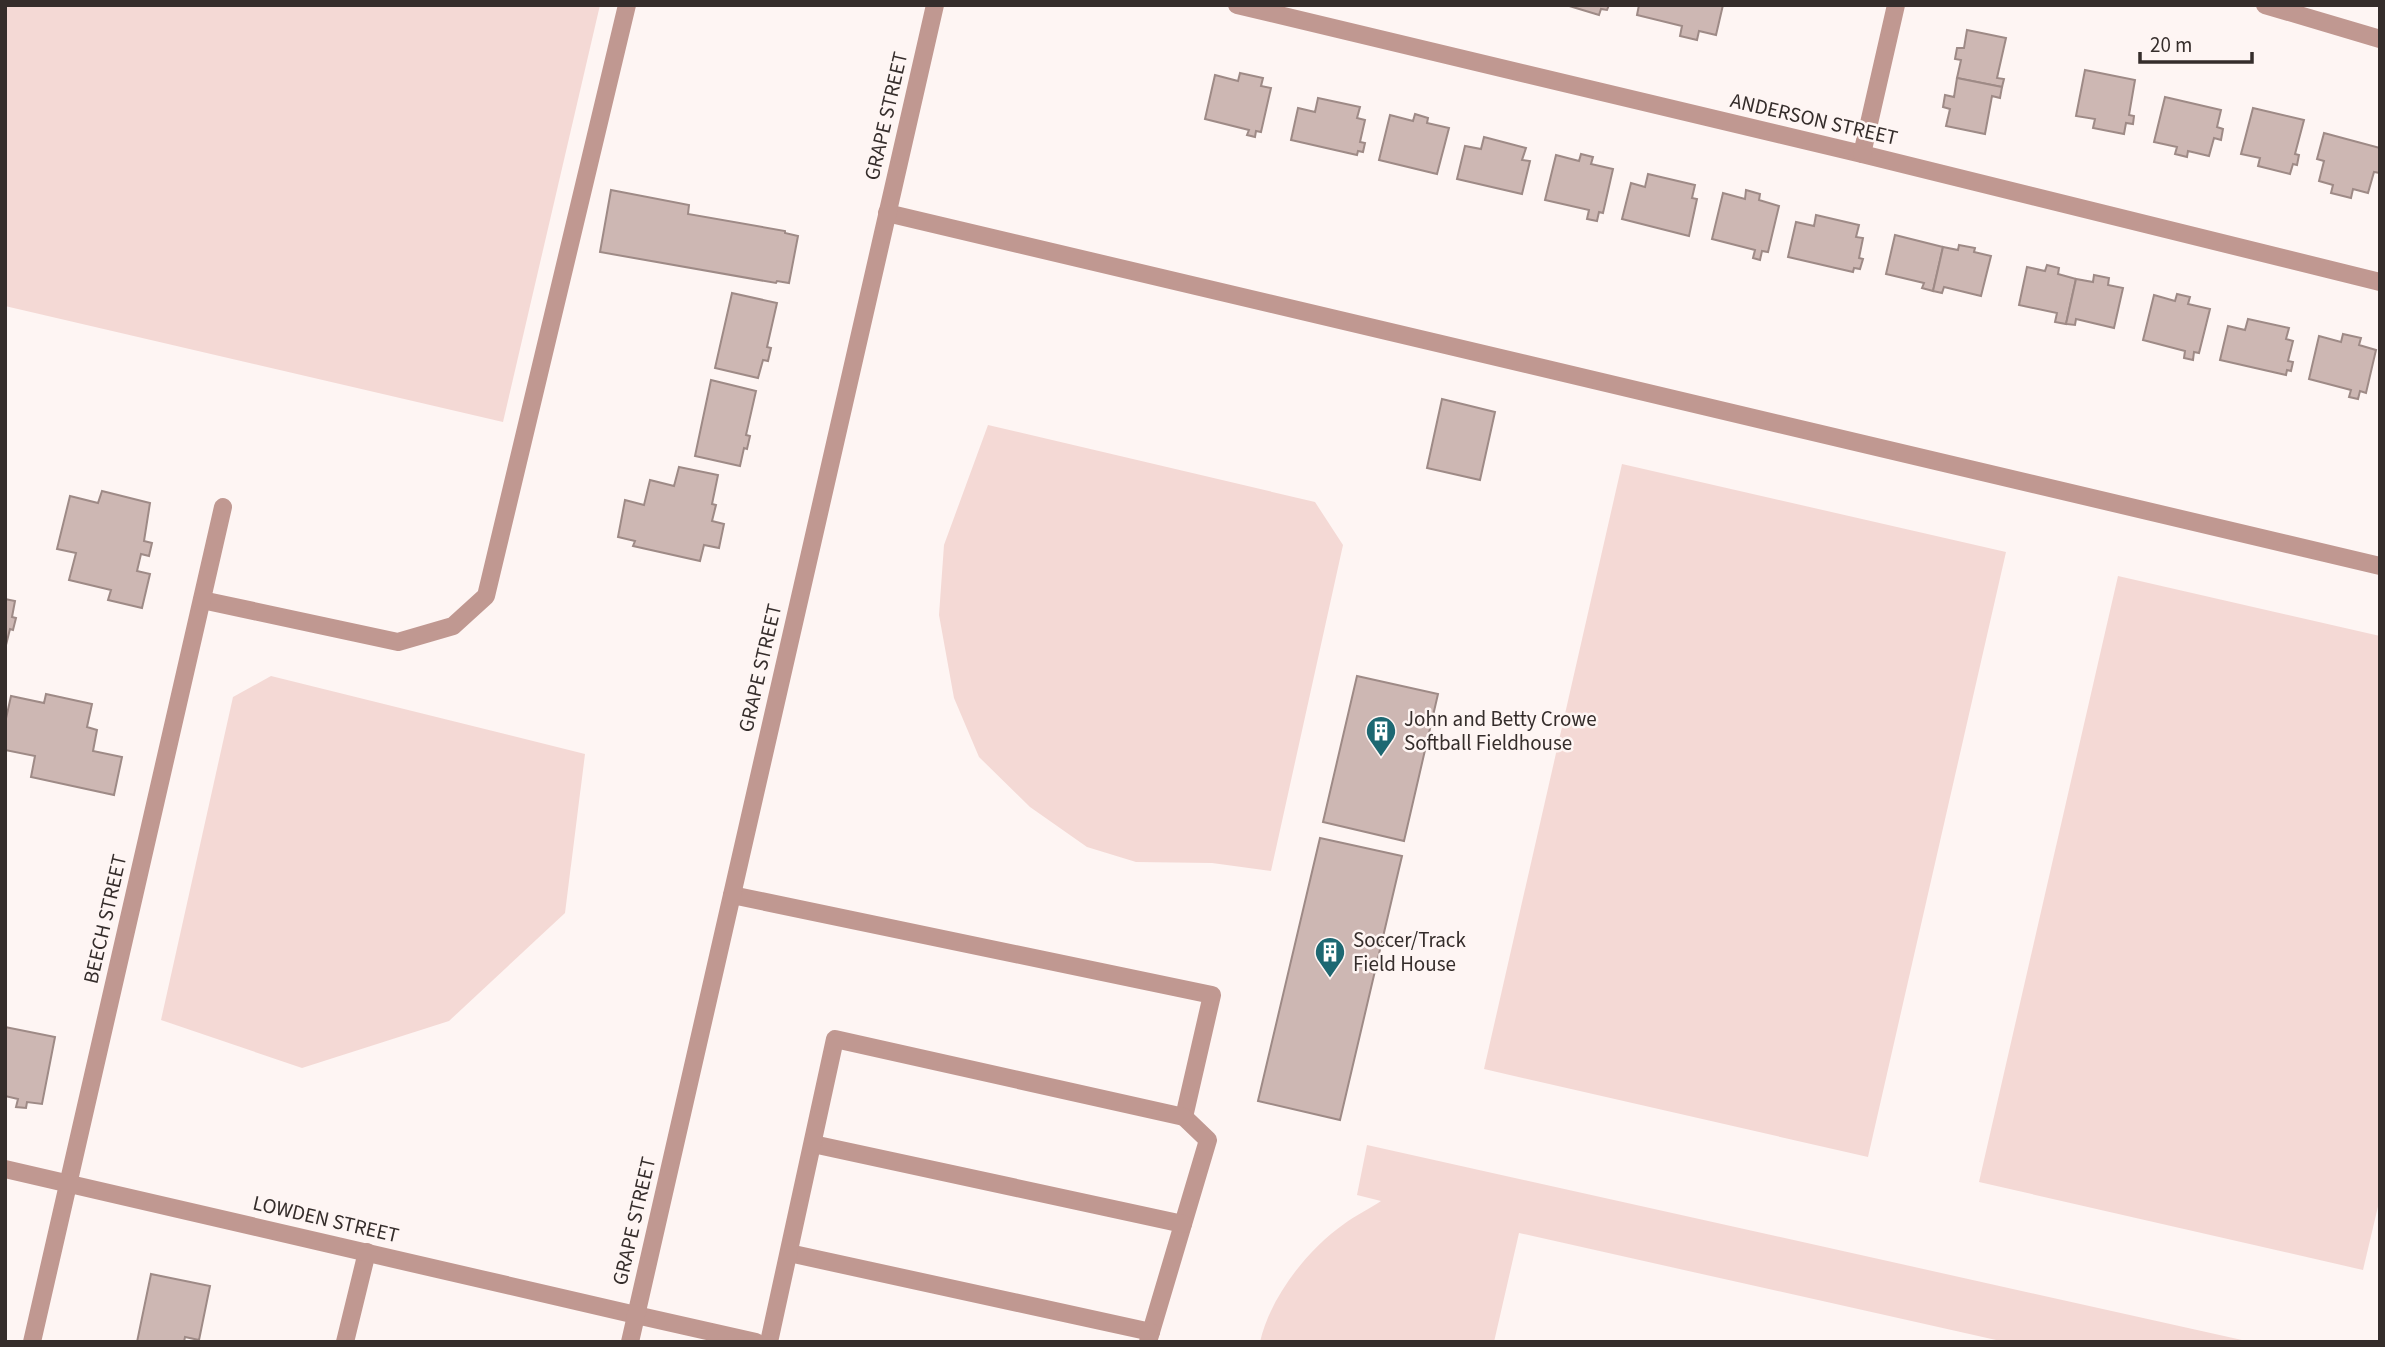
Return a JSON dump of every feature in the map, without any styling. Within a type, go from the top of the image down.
[{"type":"street","points":[[202,600],[398,642],[453,626],[486,596],[627,5]]},
{"type":"street","name":"GRAPE STREET","points":[[630,1342],[935,5]]},
{"type":"street","name":"ANDERSON STREET","points":[[1237,5],[1862,153],[2380,282]]},
{"type":"street","points":[[1862,153],[1896,5]]},
{"type":"street","points":[[2265,5],[2380,39]]},
{"type":"street","points":[[887,213],[2380,566]]},
{"type":"street","name":"BEECH STREET","points":[[32,1342],[223,507]]},
{"type":"street","points":[[732,895],[1212,995],[1184,1117]]},
{"type":"street","points":[[769,1342],[835,1039],[1184,1117],[1209,1140],[1149,1337],[789,1253]]},
{"type":"street","points":[[813,1144],[1183,1224]]},
{"type":"street","name":"LOWDEN STREET","points":[[5,1169],[756,1342]]},
{"type":"street","points":[[345,1342],[367,1252]]},
{"type":"shaded area","points":[[5,5],[600,5],[503,422],[5,306]]},
{"type":"shaded area","points":[[988,425],[1315,502],[1343,545],[1271,871],[1212,863],[1136,862],[1087,847],[1030,807],[979,757],[954,698],[939,615],[944,545]]},
{"type":"shaded area","points":[[1622,464],[2006,552],[1868,1157],[1484,1069]]},
{"type":"shaded area","points":[[2118,576],[2380,636],[2380,1198],[2363,1270],[1979,1182]]},
{"type":"shaded area","points":[[271,676],[585,754],[565,913],[449,1021],[302,1068],[161,1020],[233,697]]},
{"type":"shaded area","points":[[1367,1145],[2242,1342],[2005,1342],[1519,1233],[1494,1342],[1260,1342],[1281,1291],[1304,1260],[1330,1234],[1381,1201],[1357,1195]]},
{"type":"building","points":[[1566,5],[1609,5],[1607,10],[1601,9],[1599,15]]},
{"type":"building","points":[[1639,5],[1723,5],[1716,35],[1699,31],[1697,40],[1680,36],[1682,26],[1637,15]]},
{"type":"building","points":[[1967,30],[2006,38],[1997,78],[2004,79],[2002,87],[1957,78],[1961,60],[1955,59],[1957,48],[1964,48]]},
{"type":"building","points":[[2085,70],[2135,80],[2129,115],[2134,116],[2133,124],[2126,123],[2124,134],[2093,128],[2095,119],[2076,116]]},
{"type":"building","points":[[1240,73],[1263,78],[1261,86],[1271,88],[1261,132],[1256,131],[1255,137],[1247,135],[1249,130],[1205,119],[1215,75],[1238,81]]},
{"type":"building","points":[[1957,78],[2002,87],[2000,98],[1992,96],[1985,134],[1946,126],[1950,109],[1943,107],[1945,95],[1954,97]]},
{"type":"building","points":[[2165,97],[2221,110],[2217,127],[2223,129],[2221,140],[2214,138],[2209,156],[2188,151],[2187,157],[2175,154],[2177,147],[2154,142]]},
{"type":"building","points":[[1318,98],[1360,107],[1357,118],[1365,120],[1360,142],[1365,143],[1363,152],[1358,151],[1357,155],[1291,140],[1298,108],[1315,112]]},
{"type":"building","points":[[2253,108],[2304,120],[2295,154],[2299,155],[2297,165],[2293,164],[2290,174],[2258,166],[2260,158],[2241,154]]},
{"type":"building","points":[[1415,114],[1428,118],[1427,123],[1449,128],[1437,174],[1379,160],[1390,115],[1413,121]]},
{"type":"building","points":[[2324,133],[2380,148],[2380,173],[2374,172],[2368,193],[2353,189],[2351,198],[2331,193],[2333,185],[2319,181],[2324,161],[2317,159]]},
{"type":"building","points":[[1484,137],[1526,148],[1522,160],[1530,161],[1522,194],[1457,179],[1465,146],[1481,149]]},
{"type":"building","points":[[1581,154],[1593,157],[1591,164],[1613,169],[1603,213],[1599,212],[1597,221],[1587,219],[1589,210],[1545,200],[1556,155],[1579,161]]},
{"type":"building","points":[[1648,174],[1695,185],[1692,198],[1697,199],[1689,236],[1622,219],[1631,183],[1645,187]]},
{"type":"building","points":[[611,190],[689,205],[688,214],[785,231],[798,236],[789,283],[776,283],[600,252]]},
{"type":"building","points":[[1746,190],[1760,194],[1759,200],[1779,206],[1768,252],[1762,251],[1760,260],[1753,258],[1755,250],[1712,239],[1723,193],[1745,199]]},
{"type":"building","points":[[1816,215],[1859,225],[1856,237],[1863,238],[1860,269],[1854,268],[1853,272],[1788,257],[1796,222],[1814,226]]},
{"type":"building","points":[[1895,235],[1943,247],[1933,291],[1922,288],[1924,283],[1886,274]]},
{"type":"building","points":[[1959,245],[1975,248],[1974,252],[1991,256],[1981,296],[1944,287],[1942,293],[1933,291],[1943,247],[1958,250]]},
{"type":"building","points":[[2047,265],[2059,268],[2058,274],[2076,279],[2066,324],[2055,322],[2057,313],[2019,305],[2027,267],[2045,271]]},
{"type":"building","points":[[2094,275],[2109,278],[2108,285],[2123,288],[2114,328],[2076,319],[2075,325],[2066,324],[2076,279],[2093,282]]},
{"type":"building","points":[[732,293],[777,303],[767,347],[771,348],[768,361],[763,360],[758,378],[715,368]]},
{"type":"building","points":[[2177,294],[2190,297],[2188,304],[2210,309],[2199,353],[2194,352],[2193,360],[2184,358],[2185,351],[2143,340],[2154,295],[2175,301]]},
{"type":"building","points":[[2248,319],[2289,328],[2286,339],[2293,341],[2288,361],[2293,362],[2291,371],[2287,370],[2286,375],[2220,360],[2228,326],[2245,330]]},
{"type":"building","points":[[2343,334],[2361,338],[2359,345],[2376,350],[2366,393],[2360,391],[2358,399],[2349,397],[2351,390],[2309,379],[2319,336],[2341,342]]},
{"type":"building","points":[[711,380],[756,391],[746,435],[750,436],[740,466],[695,456]]},
{"type":"building","points":[[1442,399],[1495,412],[1480,480],[1427,468]]},
{"type":"building","points":[[679,467],[718,475],[712,504],[716,505],[712,521],[724,524],[719,548],[704,545],[700,561],[633,546],[635,541],[618,537],[625,500],[644,505],[650,480],[674,486]]},
{"type":"building","points":[[102,491],[150,503],[144,541],[152,543],[149,556],[141,554],[137,571],[150,574],[142,608],[108,600],[111,590],[69,580],[76,553],[57,549],[70,496],[98,503]]},
{"type":"building","points":[[5,599],[15,601],[12,617],[16,618],[6,645]]},
{"type":"building","name":"John and Betty Crowe Softball Fieldhouse","points":[[1357,676],[1438,694],[1404,841],[1323,822]]},
{"type":"building","points":[[46,694],[92,704],[87,727],[97,730],[93,751],[122,757],[114,795],[31,777],[35,756],[5,750],[5,723],[11,696],[44,703]]},
{"type":"building","name":"Soccer/Track Field House","points":[[1320,838],[1402,856],[1340,1120],[1258,1101]]},
{"type":"building","points":[[5,1027],[55,1037],[42,1104],[27,1102],[26,1108],[16,1107],[18,1099],[5,1096]]},
{"type":"building","points":[[151,1274],[210,1286],[199,1340],[185,1337],[184,1342],[137,1342]]},
{"type":"place","name":"John and Betty Crowe Softball Fieldhouse","points":[[1381,758]]},
{"type":"place","name":"Soccer/Track Field House","points":[[1330,979]]}]
